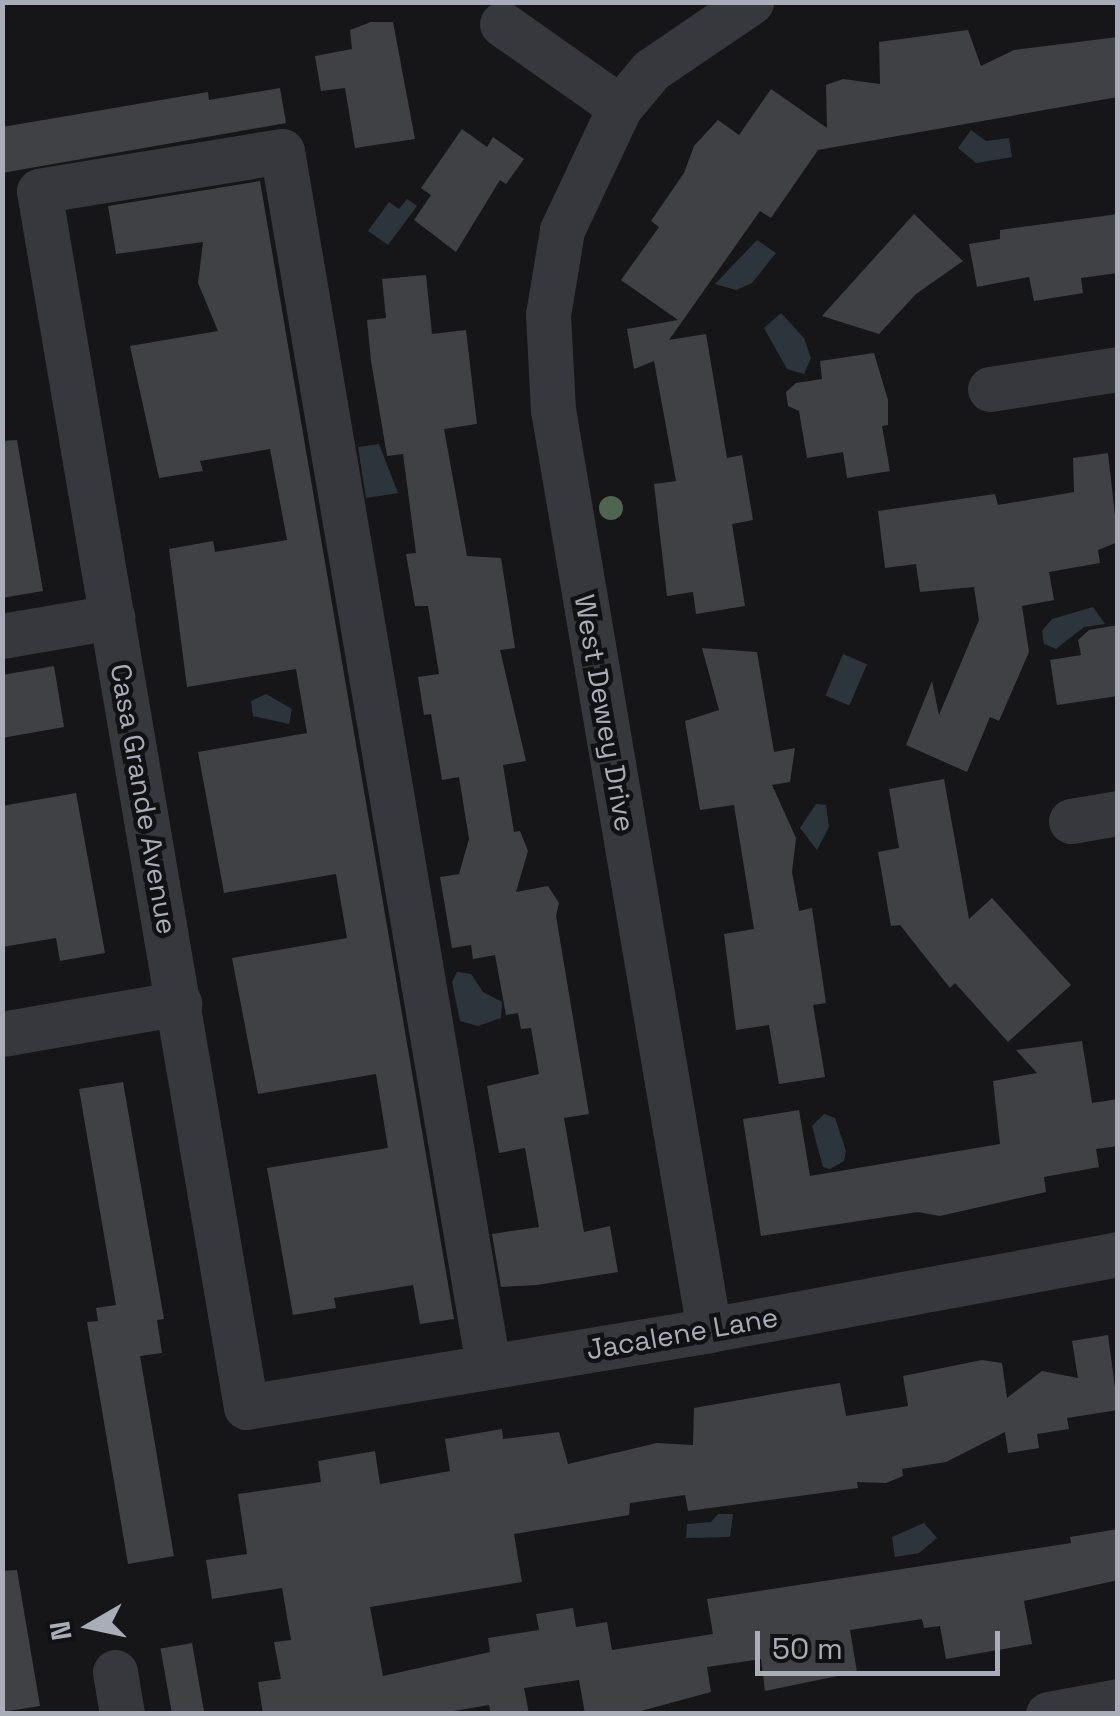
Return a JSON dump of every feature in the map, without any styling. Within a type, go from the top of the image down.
[{"type":"street","name":"West Dewey Drive","points":[[709,1330],[548,364],[562,230],[620,108],[651,70],[751,2]]},
{"type":"street","points":[[502,24],[620,108]]},
{"type":"street","name":"Casa Grande Avenue","points":[[246,1407],[38,191],[282,151],[488,1365]]},
{"type":"street","points":[[990,390],[1118,369]]},
{"type":"street","points":[[2,636],[112,617]]},
{"type":"street","points":[[1070,821],[1118,813]]},
{"type":"street","points":[[2,1034],[179,1003]]},
{"type":"street","name":"Jacalene Lane","points":[[246,1407],[709,1330],[1118,1254]]},
{"type":"street","points":[[1048,1714],[1118,1701]]},
{"type":"shaded area","points":[[971,130],[986,141],[1009,138],[1012,157],[976,163],[958,148]]},
{"type":"shaded area","points":[[407,199],[417,206],[388,245],[368,231],[389,202],[399,209]]},
{"type":"shaded area","points":[[757,240],[776,253],[752,283],[736,290],[715,284]]},
{"type":"shaded area","points":[[781,313],[804,338],[811,358],[804,374],[787,369],[764,328]]},
{"type":"shaded area","points":[[379,444],[398,493],[366,498],[358,447]]},
{"type":"shaded area","points":[[1093,607],[1105,624],[1084,627],[1056,649],[1044,644],[1042,631],[1052,619]]},
{"type":"shaded area","points":[[843,654],[867,664],[849,706],[825,695]]},
{"type":"shaded area","points":[[266,694],[292,709],[289,724],[253,716],[251,701]]},
{"type":"shaded area","points":[[816,804],[826,805],[829,827],[817,850],[800,828]]},
{"type":"shaded area","points":[[457,972],[471,974],[483,992],[502,1002],[501,1018],[478,1026],[460,1021],[452,982]]},
{"type":"shaded area","points":[[824,1114],[835,1118],[846,1151],[844,1161],[830,1169],[823,1167],[812,1126]]},
{"type":"shaded area","points":[[718,1514],[733,1514],[730,1537],[686,1538],[687,1524],[711,1522]]},
{"type":"shaded area","points":[[924,1523],[937,1538],[919,1553],[895,1557],[892,1537]]},
{"type":"building","points":[[371,22],[393,22],[415,139],[355,148],[345,88],[321,91],[315,56],[352,49],[350,30]]},
{"type":"building","points":[[968,30],[981,66],[1014,50],[1118,37],[1118,97],[818,150],[771,218],[760,211],[669,340],[706,334],[727,458],[742,455],[753,520],[732,524],[745,606],[696,614],[693,592],[667,596],[654,484],[676,481],[654,361],[634,369],[627,329],[678,320],[621,280],[659,227],[651,221],[684,173],[694,146],[718,120],[739,135],[771,89],[827,128],[826,85],[843,79],[880,84],[879,42]]},
{"type":"building","points":[[280,88],[286,123],[2,173],[2,127],[208,92],[209,100]]},
{"type":"building","points":[[462,129],[487,147],[493,137],[524,159],[506,184],[500,180],[456,252],[414,220],[431,195],[421,188]]},
{"type":"building","points":[[260,181],[454,1319],[420,1324],[413,1285],[334,1298],[336,1308],[293,1315],[267,1168],[388,1148],[376,1074],[258,1094],[232,958],[347,938],[336,874],[224,893],[198,752],[307,733],[296,669],[187,687],[169,549],[213,541],[215,552],[287,540],[270,449],[200,461],[203,471],[159,478],[130,346],[218,331],[198,283],[203,242],[116,254],[108,206]]},
{"type":"building","points":[[914,214],[963,261],[916,294],[879,334],[822,316]]},
{"type":"building","points":[[1118,214],[1118,273],[1081,278],[1083,293],[1034,301],[1029,277],[977,287],[969,244],[1000,239],[1000,230]]},
{"type":"building","points":[[426,275],[432,334],[466,330],[477,424],[444,429],[467,556],[501,558],[515,648],[500,650],[526,761],[503,765],[514,832],[520,831],[528,851],[516,892],[548,886],[559,903],[556,916],[589,1114],[564,1118],[584,1232],[610,1226],[618,1272],[537,1285],[501,1287],[492,1234],[539,1227],[525,1148],[499,1153],[487,1086],[539,1074],[531,1028],[521,1029],[518,1013],[506,1015],[495,955],[473,959],[471,945],[452,948],[440,877],[459,874],[469,839],[459,777],[442,780],[431,714],[424,715],[418,677],[439,674],[428,606],[415,606],[406,554],[416,553],[403,454],[387,456],[371,361],[367,320],[386,318],[382,279]]},
{"type":"building","points":[[874,353],[888,400],[888,425],[882,426],[890,471],[847,478],[843,452],[807,458],[799,411],[788,406],[786,392],[796,383],[822,379],[820,361]]},
{"type":"building","points":[[17,440],[43,591],[2,598],[2,441]]},
{"type":"building","points":[[1108,453],[1118,542],[1098,550],[1100,563],[1049,572],[1054,600],[1022,606],[1029,652],[999,721],[990,717],[967,772],[906,745],[932,681],[939,715],[979,620],[974,587],[920,592],[916,564],[885,568],[878,511],[995,494],[998,505],[1074,492],[1073,458]]},
{"type":"building","points":[[1118,625],[1118,696],[1057,705],[1050,660],[1081,655],[1078,640],[1089,630]]},
{"type":"building","points":[[702,648],[757,652],[774,752],[795,748],[790,782],[772,785],[796,838],[792,872],[799,911],[812,908],[826,1003],[813,1005],[825,1077],[779,1084],[769,1025],[736,1030],[724,934],[754,929],[734,805],[700,810],[685,721],[719,710]]},
{"type":"building","points":[[54,666],[64,727],[2,738],[2,675]]},
{"type":"building","points":[[944,779],[969,919],[992,898],[1071,985],[1008,1042],[955,983],[950,988],[900,925],[891,926],[878,852],[899,848],[889,789]]},
{"type":"building","points":[[76,793],[105,953],[60,961],[56,938],[2,947],[2,806]]},
{"type":"building","points":[[1082,1041],[1092,1103],[1118,1099],[1118,1146],[1096,1149],[1099,1167],[1044,1177],[1046,1192],[940,1216],[918,1212],[761,1236],[743,1119],[799,1110],[810,1176],[1000,1144],[993,1081],[1037,1073],[1016,1050]]},
{"type":"building","points":[[123,1082],[164,1319],[157,1320],[162,1353],[140,1356],[174,1556],[128,1564],[87,1322],[98,1321],[96,1308],[116,1305],[79,1089]]},
{"type":"building","points":[[1108,1335],[1118,1410],[1067,1418],[1069,1429],[1037,1434],[1039,1448],[1008,1453],[1005,1432],[946,1462],[902,1469],[903,1476],[886,1483],[857,1482],[858,1488],[688,1511],[685,1495],[630,1503],[629,1515],[514,1534],[522,1582],[370,1607],[383,1676],[490,1652],[488,1638],[539,1630],[536,1614],[573,1608],[576,1627],[607,1622],[612,1650],[713,1634],[707,1599],[1071,1543],[1070,1537],[1118,1529],[1118,1580],[1024,1601],[1032,1644],[946,1659],[940,1626],[924,1628],[922,1619],[850,1630],[857,1672],[765,1691],[761,1659],[707,1667],[711,1692],[630,1714],[585,1714],[579,1680],[524,1688],[529,1714],[491,1714],[489,1705],[436,1714],[263,1714],[258,1682],[281,1679],[274,1642],[291,1640],[282,1588],[212,1599],[206,1560],[247,1554],[238,1494],[321,1482],[318,1461],[375,1451],[380,1484],[450,1471],[445,1439],[502,1429],[503,1439],[559,1432],[568,1464],[657,1443],[693,1445],[694,1408],[840,1383],[846,1416],[908,1406],[903,1376],[982,1360],[1002,1363],[1007,1398],[1042,1371],[1078,1378],[1072,1341]]},
{"type":"building","points":[[17,1570],[40,1706],[2,1712],[2,1571]]},
{"type":"building","points":[[192,1643],[205,1714],[172,1714],[160,1649]]}]
